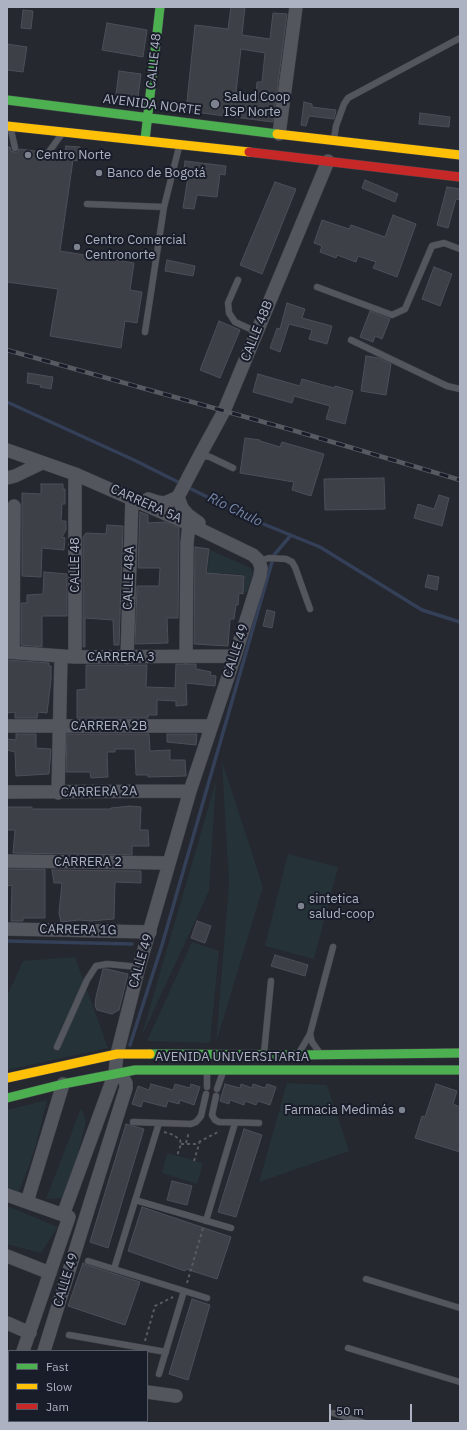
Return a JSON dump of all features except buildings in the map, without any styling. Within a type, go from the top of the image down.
[{"type":"main road","name":"CALLE 48","points":[[145,140],[160,7]]},
{"type":"main road","name":"AVENIDA NORTE","points":[[7,100],[333,141],[460,155]]},
{"type":"main road","points":[[9,126],[145,140],[460,177]]},
{"type":"main road","name":"AVENIDA UNIVERSITARIA","points":[[7,1078],[117,1054],[323,1055],[460,1052]]},
{"type":"main road","name":"AVENIDA UNIVERSITARIA","points":[[7,1098],[63,1084],[135,1070],[460,1070]]},
{"type":"street","points":[[279,134],[293,7]]},
{"type":"street","name":"CALLE 48B","points":[[178,497],[224,411],[328,161]]},
{"type":"street","name":"CARRERA 5A","points":[[7,450],[75,474],[132,498],[190,524],[260,561]]},
{"type":"street","points":[[7,478],[15,476],[42,463]]},
{"type":"street","name":"CALLE 48","points":[[74,657],[75,474]]},
{"type":"street","points":[[102,485],[130,492],[157,502],[165,503],[178,497],[182,508],[188,515],[241,545],[260,561]]},
{"type":"street","name":"CALLE 48A","points":[[127,658],[132,498]]},
{"type":"street","points":[[10,652],[14,506]]},
{"type":"street","points":[[186,657],[187,543],[190,524]]},
{"type":"street","name":"CALLE 49","points":[[44,1350],[126,1088],[124,1078],[116,1073],[117,1054],[139,967],[190,791],[260,576],[260,561]]},
{"type":"street","name":"CARRERA 3","points":[[10,652],[74,657],[127,658],[235,656]]},
{"type":"street","points":[[58,793],[61,656]]},
{"type":"street","name":"CARRERA 2B","points":[[7,726],[211,726]]},
{"type":"street","name":"CARRERA 2A","points":[[7,792],[58,793],[190,791]]},
{"type":"street","name":"CARRERA 2","points":[[7,861],[169,863]]},
{"type":"street","name":"CARRERA 1G","points":[[7,930],[150,932]]},
{"type":"street","points":[[63,1215],[116,1073]]},
{"type":"street","points":[[27,1202],[63,1084]]},
{"type":"street","points":[[7,1195],[69,1217],[23,1350]]},
{"type":"street","points":[[7,1256],[50,1273]]},
{"type":"street","points":[[7,1324],[30,1332]]},
{"type":"street","points":[[148,1392],[176,1396]]},
{"type":"lane","points":[[333,141],[336,126],[344,104],[348,98],[460,38]]},
{"type":"lane","points":[[9,126],[15,148]]},
{"type":"lane","points":[[48,153],[63,132]]},
{"type":"lane","points":[[145,332],[164,207],[180,144]]},
{"type":"lane","points":[[87,204],[164,207]]},
{"type":"lane","points":[[317,287],[392,315],[405,309],[432,246],[444,243],[460,249]]},
{"type":"lane","points":[[238,280],[228,303],[229,313],[235,322],[257,332]]},
{"type":"lane","points":[[350,340],[447,386],[460,389]]},
{"type":"lane","points":[[197,459],[210,458],[233,468]]},
{"type":"lane","points":[[260,561],[286,559],[292,562],[310,610]]},
{"type":"lane","points":[[298,1055],[310,1034],[333,947]]},
{"type":"lane","points":[[57,1047],[87,980],[96,966],[107,964],[139,967]]},
{"type":"lane","points":[[264,1055],[271,981]]},
{"type":"lane","points":[[310,1034],[314,1046],[323,1055]]},
{"type":"lane","points":[[207,1070],[207,1087]]},
{"type":"lane","points":[[217,1089],[221,1074],[224,1070]]},
{"type":"lane","points":[[133,1122],[191,1124],[196,1122],[201,1116],[206,1094]]},
{"type":"lane","points":[[216,1096],[212,1112],[214,1119],[217,1121],[259,1123]]},
{"type":"lane","points":[[114,1269],[159,1123]]},
{"type":"lane","points":[[206,1221],[236,1123]]},
{"type":"lane","points":[[136,1200],[231,1228]]},
{"type":"lane","points":[[88,1261],[207,1298]]},
{"type":"lane","points":[[366,1279],[460,1308]]},
{"type":"lane","points":[[159,1374],[184,1291]]},
{"type":"lane","points":[[69,1335],[166,1352]]},
{"type":"lane","points":[[348,1348],[460,1382]]},
{"type":"lane","points":[[333,1413],[365,1423]]},
{"type":"path","points":[[181,1144],[186,1143],[191,1145],[236,1123]]},
{"type":"path","points":[[157,1131],[177,1136],[181,1144],[177,1156]]},
{"type":"path","points":[[194,1161],[200,1141]]},
{"type":"path","points":[[143,1348],[155,1306],[184,1291],[206,1221]]},
{"type":"shaded area","points":[[210,550],[251,568],[253,574],[247,592],[244,593],[245,575],[220,573],[218,581],[206,580]]},
{"type":"shaded area","points":[[222,761],[263,887],[216,1043],[229,884]]},
{"type":"shaded area","points":[[216,781],[209,891],[141,1038]]},
{"type":"shaded area","name":"sintetica salud-coop","points":[[288,854],[338,867],[314,959],[265,946]]},
{"type":"shaded area","points":[[192,942],[219,951],[210,1043],[147,1041]]},
{"type":"shaded area","points":[[75,957],[108,1048],[7,1070],[7,996],[23,961]]},
{"type":"shaded area","points":[[287,1083],[327,1085],[349,1151],[259,1182]]},
{"type":"shaded area","points":[[47,1100],[35,1149],[19,1192],[7,1188],[7,1110]]},
{"type":"shaded area","points":[[81,1108],[86,1121],[67,1198],[46,1199]]},
{"type":"shaded area","points":[[167,1153],[203,1163],[197,1184],[162,1173]]},
{"type":"shaded area","points":[[7,1206],[58,1227],[41,1253],[7,1244]]},
{"type":"waterway","name":"Río Chulo","points":[[7,402],[134,460],[182,484]]},
{"type":"waterway","name":"Río Chulo","points":[[187,487],[256,521],[320,547],[422,610],[460,622]]},
{"type":"waterway","points":[[130,1045],[162,945],[274,555],[291,535]]},
{"type":"waterway","points":[[7,941],[132,944]]},
{"type":"railway","points":[[7,350],[292,430],[460,480]]},
{"type":"traffic: fast","points":[[145,140],[160,7]]},
{"type":"traffic: fast","points":[[7,100],[277,134]]},
{"type":"traffic: fast","points":[[150,1054],[298,1055],[460,1053]]},
{"type":"traffic: fast","points":[[7,1098],[63,1084],[135,1070],[460,1070]]},
{"type":"traffic: slow","points":[[7,126],[249,152]]},
{"type":"traffic: slow","points":[[277,134],[460,155]]},
{"type":"traffic: slow","points":[[7,1078],[117,1054],[150,1054]]},
{"type":"traffic: jam","points":[[249,152],[460,177]]},
{"type":"place","name":"Salud Coop ISP Norte","points":[[215,104]]},
{"type":"place","name":"Centro Norte","points":[[28,155]]},
{"type":"place","name":"Banco de Bogotá","points":[[99,173]]},
{"type":"place","name":"Centro Comercial Centronorte","points":[[77,247]]},
{"type":"place","name":"sintetica salud-coop","points":[[301,906]]},
{"type":"place","name":"Farmacia Medimás","points":[[402,1110]]}]
